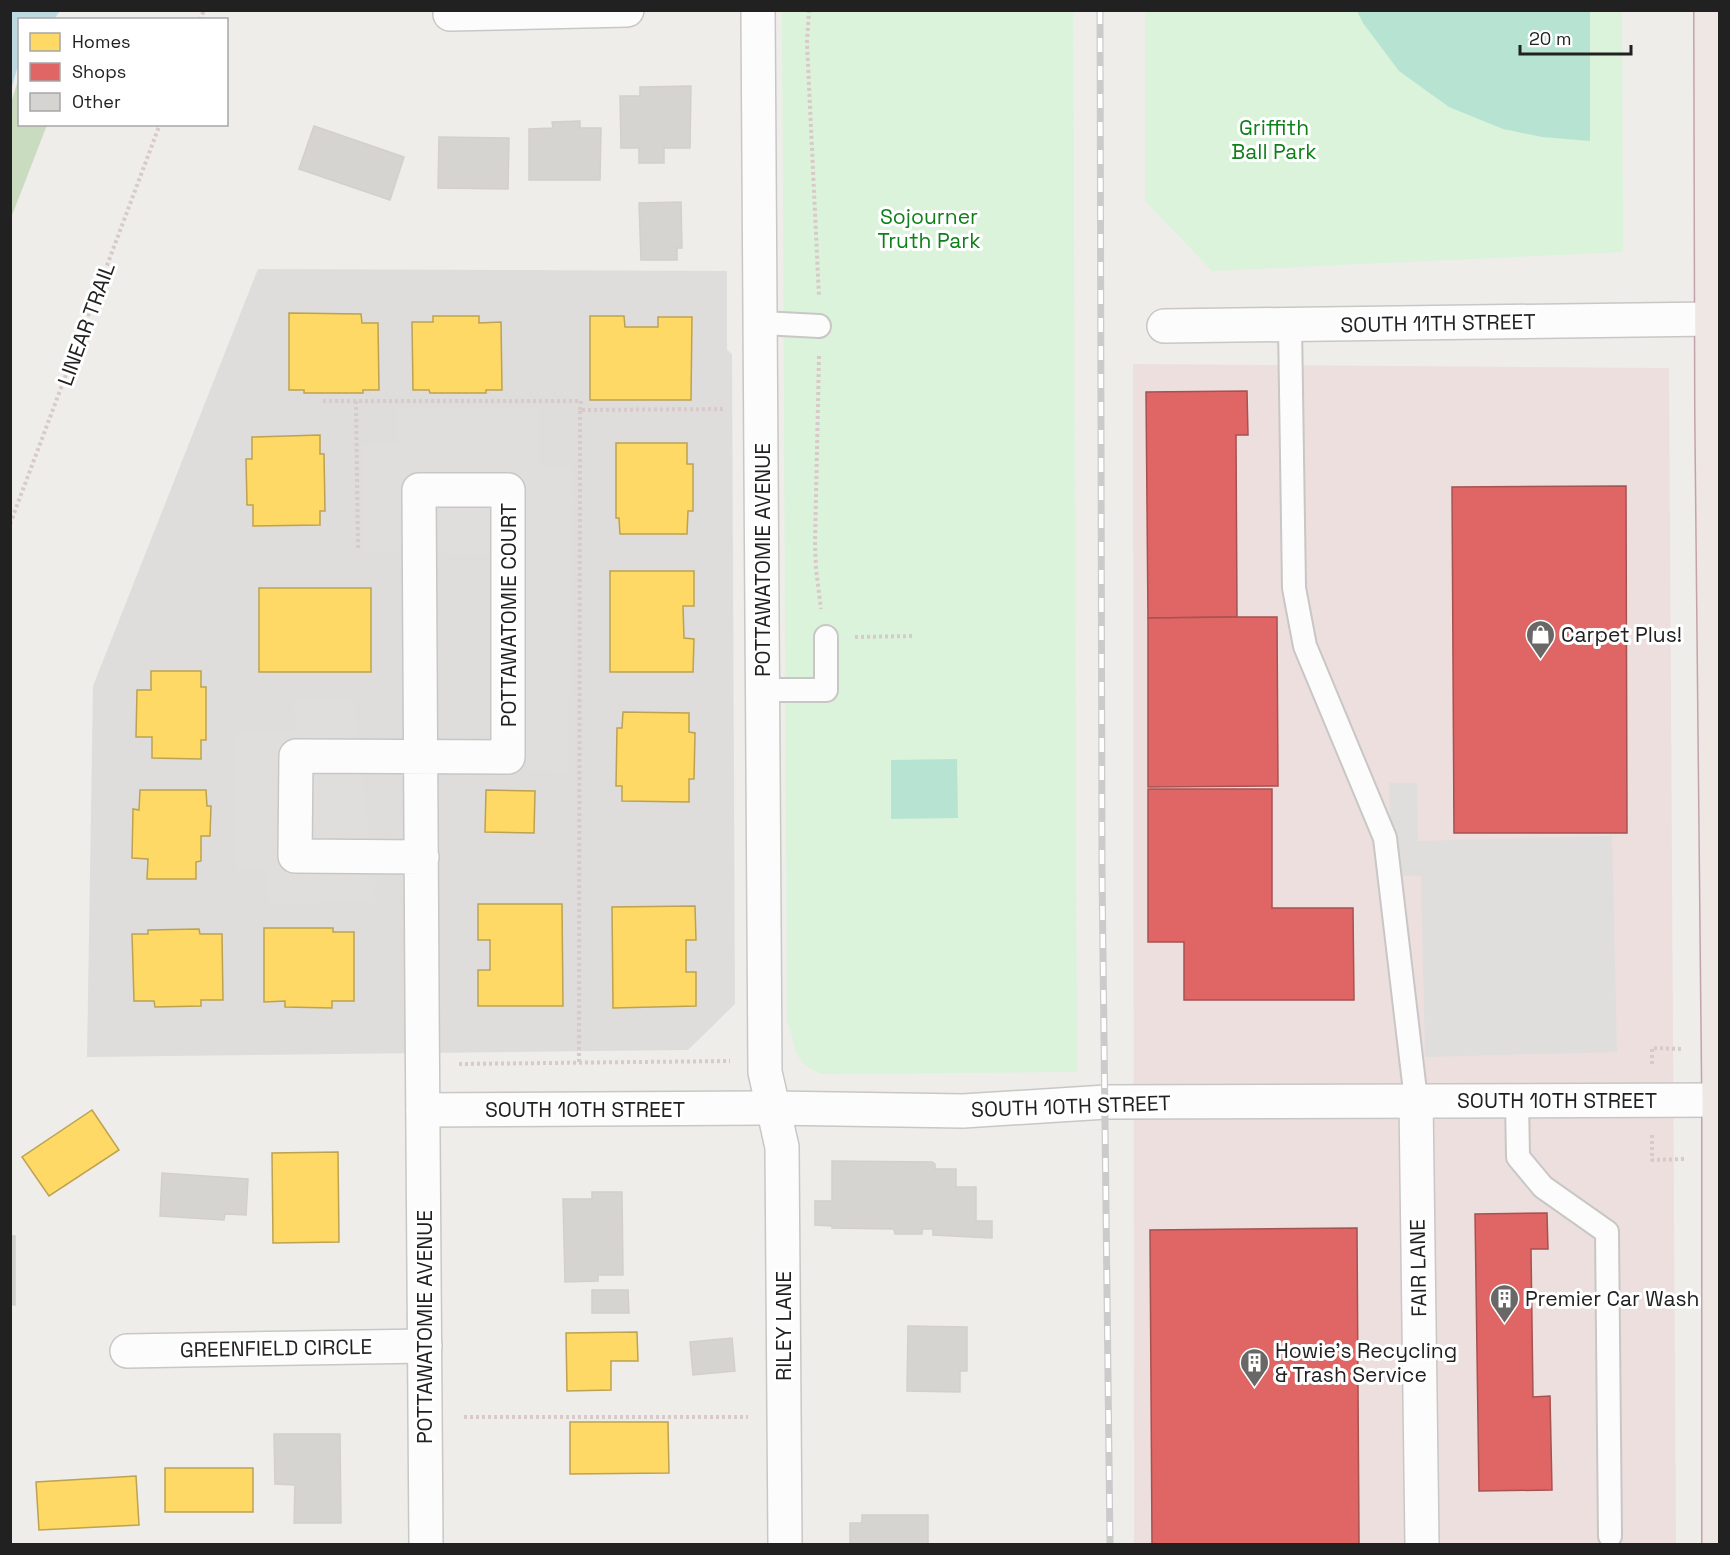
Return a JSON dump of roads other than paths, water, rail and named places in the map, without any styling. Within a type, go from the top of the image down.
[{"type":"highway","points":[[1711,10],[1719,1100],[1719,1545]]},
{"type":"street","points":[[450,14],[627,10]]},
{"type":"street","name":"POTTAWATOMIE AVENUE","points":[[758,10],[765,1072],[773,1108]]},
{"type":"street","name":"SOUTH 11TH STREET","points":[[1164,326],[1712,319]]},
{"type":"street","name":"POTTAWATOMIE COURT","points":[[422,857],[295,856],[296,756],[421,757],[508,757],[508,490],[419,490],[421,757],[422,857],[422,1065],[423,1110]]},
{"type":"street","name":"FAIR LANE","points":[[1416,1100],[1422,1545]]},
{"type":"street","name":"SOUTH 10TH STREET","points":[[423,1110],[773,1108],[963,1111],[1106,1102],[1719,1100]]},
{"type":"street","name":"RILEY LANE","points":[[773,1108],[782,1147],[785,1545]]},
{"type":"street","name":"POTTAWATOMIE AVENUE","points":[[423,1110],[426,1545]]},
{"type":"street","name":"GREENFIELD CIRCLE","points":[[127,1351],[424,1346]]},
{"type":"lane","points":[[760,323],[819,326]]},
{"type":"lane","points":[[1290,324],[1293,588],[1305,646],[1385,838],[1416,1100]]},
{"type":"lane","points":[[762,690],[826,690],[825,637]]},
{"type":"lane","points":[[1516,1100],[1518,1157],[1543,1187],[1607,1232],[1611,1536]]},
{"type":"water","points":[[11,10],[60,11],[55,18],[18,18],[18,66],[11,90]]},
{"type":"railway","points":[[1100,10],[1102,871],[1110,1544]]},
{"type":"place","name":"Carpet Plus!","points":[[1540,660]]},
{"type":"place","name":"Premier Car Wash","points":[[1504,1324]]},
{"type":"place","name":"Howie's Recycling & Trash Service","points":[[1254,1388]]},
{"type":"park label","name":"Griffith Ball Park","points":[[1274,139]]},
{"type":"park label","name":"Sojourner Truth Park","points":[[929,228]]}]
